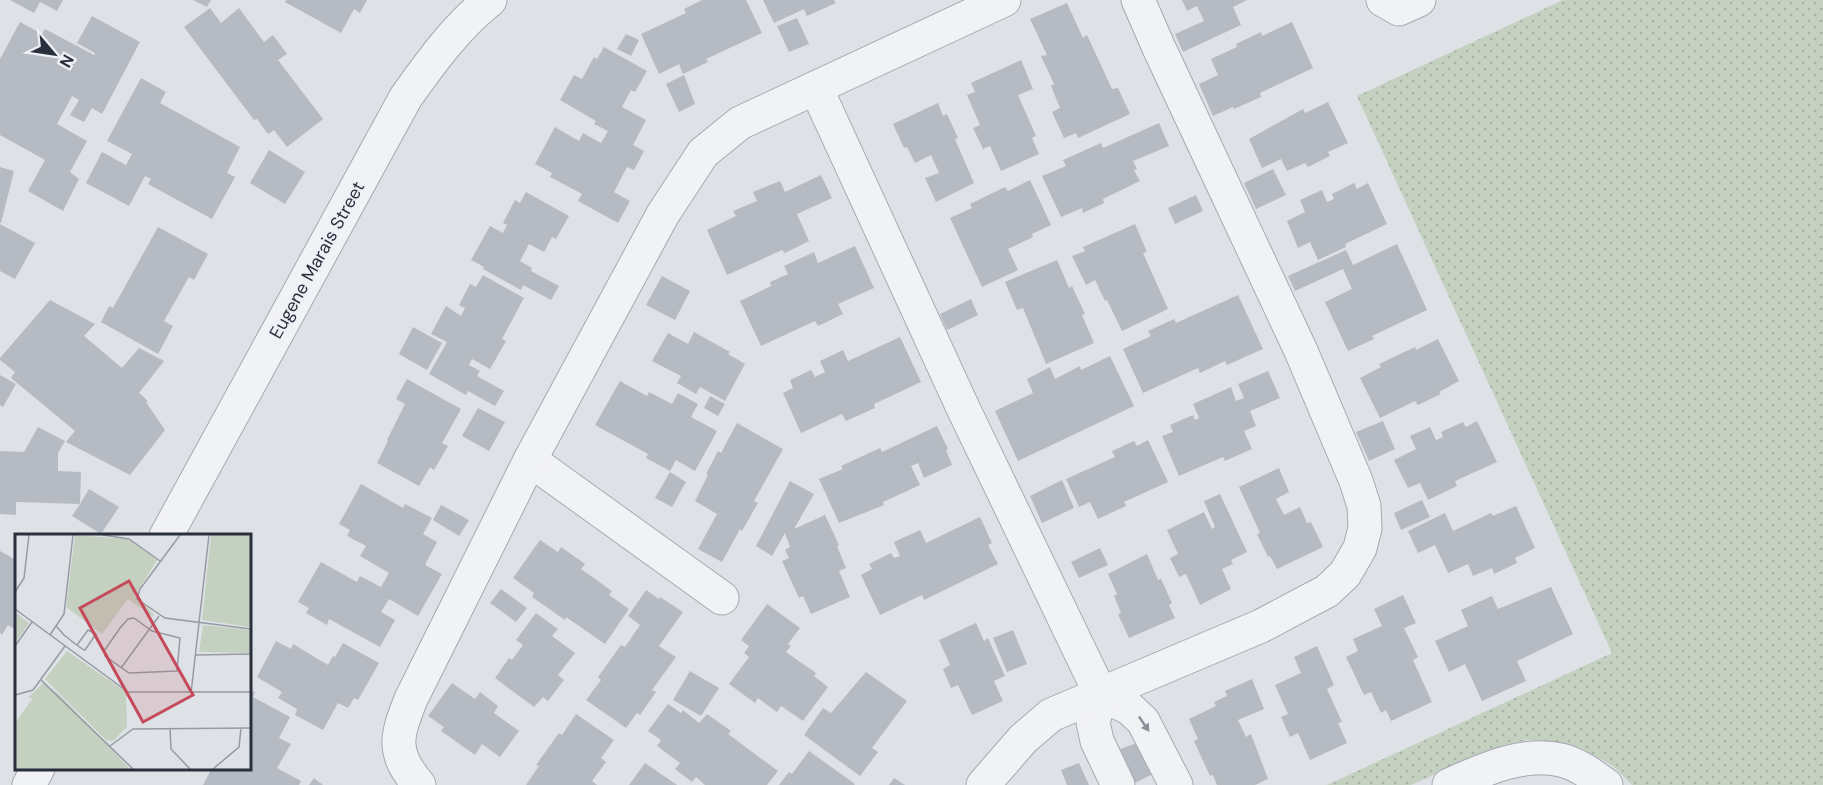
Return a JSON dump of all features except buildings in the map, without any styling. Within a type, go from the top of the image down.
[{"type":"street","name":"Eugene Marais Street","points":[[167,534],[406,97],[443,46],[472,14],[490,0]]},
{"type":"street","points":[[419,785],[404,768],[398,749],[399,728],[411,699],[530,460],[663,214],[704,153],[740,123],[1004,0]]},
{"type":"street","points":[[983,785],[1023,739],[1051,715],[1261,626],[1327,591],[1345,574],[1360,548],[1365,528],[1364,506],[1356,481],[1301,351],[1138,0]]},
{"type":"street","points":[[1383,0],[1400,9],[1419,0]]},
{"type":"street","points":[[816,88],[963,408],[1101,695],[1129,708],[1143,720],[1176,785]]},
{"type":"street","points":[[530,460],[722,598]]},
{"type":"street","points":[[1101,695],[1093,722],[1097,741],[1118,785]]},
{"type":"street","points":[[1449,785],[1511,762],[1539,756],[1563,760],[1584,769],[1606,785]]},
{"type":"green space","points":[[1563,0],[1823,0],[1823,785],[1632,785],[1613,766],[1581,748],[1528,740],[1505,745],[1476,756],[1411,785],[1327,785],[1612,653],[1357,96]]}]
